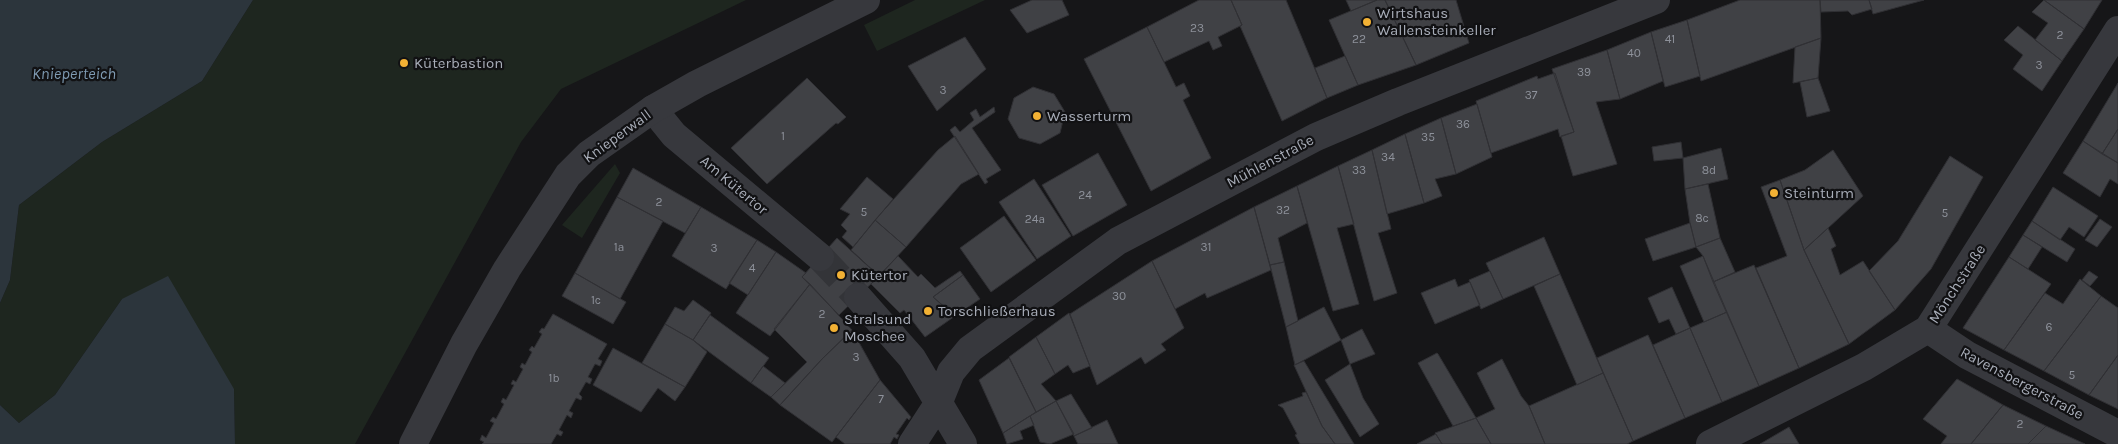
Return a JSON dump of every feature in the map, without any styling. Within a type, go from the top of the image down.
[{"type":"street","name":"Knieperwall","points":[[413,444],[468,336],[507,269],[568,176],[611,137],[653,109],[697,84],[866,0]]},
{"type":"street","name":"Mühlenstraße","points":[[912,444],[938,404],[951,372],[970,349],[1118,241],[1316,137],[1398,102],[1656,0]]},
{"type":"street","name":"Mönchstraße","points":[[1710,444],[1864,367],[1928,328],[2118,30]]},
{"type":"street","name":"Am Kütertor","points":[[653,109],[674,134],[820,257]]},
{"type":"street","points":[[858,297],[912,358],[963,444]]},
{"type":"street","name":"Ravensbergerstraße","points":[[1928,328],[1967,356],[2118,434]]},
{"type":"shaded area","points":[[253,0],[746,0],[561,89],[521,142],[355,444],[235,444],[234,389],[122,299],[55,395],[19,423],[0,405],[0,303],[10,280],[19,205],[102,142],[202,81]]},
{"type":"shaded area","points":[[915,0],[985,0],[877,51],[864,25]]},
{"type":"shaded area","points":[[615,164],[620,173],[582,238],[562,225]]},
{"type":"water","name":"Knieperteich","points":[[0,0],[253,0],[202,81],[102,142],[19,205],[10,280],[0,303]]},
{"type":"water","points":[[168,276],[234,389],[235,444],[0,444],[0,405],[19,423],[55,395],[122,299]]},
{"type":"building","points":[[1032,0],[1062,0],[1069,15],[1027,33],[1010,10]]},
{"type":"building","points":[[1199,0],[1231,0],[1242,25],[1218,37],[1222,46],[1213,50],[1209,41],[1164,62],[1147,27]]},
{"type":"building","points":[[1231,0],[1286,0],[1327,98],[1282,121],[1240,26],[1242,25]]},
{"type":"building","points":[[1346,0],[1377,0],[1351,11]]},
{"type":"building","points":[[1377,0],[1385,0],[1416,65],[1358,85],[1329,20]]},
{"type":"building","points":[[1385,0],[1456,0],[1469,43],[1416,65]]},
{"type":"building","points":[[1740,0],[1820,0],[1821,38],[1701,81],[1687,20]]},
{"type":"building","points":[[1820,0],[1869,0],[1872,9],[1852,15],[1848,11],[1821,12]]},
{"type":"building","points":[[1869,0],[1924,0],[1873,14]]},
{"type":"building","points":[[2044,0],[2102,0],[2084,29]]},
{"type":"building","points":[[2044,0],[2084,29],[2062,61],[2035,40],[2048,23],[2032,12]]},
{"type":"building","points":[[1687,20],[1700,76],[1665,87],[1651,32]]},
{"type":"building","points":[[2018,26],[2062,61],[2042,91],[2013,69],[2023,55],[2004,40]]},
{"type":"building","points":[[1147,27],[1176,87],[1184,83],[1190,96],[1183,100],[1211,158],[1151,191],[1084,59]]},
{"type":"building","points":[[1651,32],[1663,81],[1620,99],[1607,50]]},
{"type":"building","points":[[965,37],[986,69],[937,111],[908,66]]},
{"type":"building","points":[[1821,38],[1818,78],[1793,83],[1795,47]]},
{"type":"building","points":[[1607,50],[1620,99],[1596,102],[1617,164],[1573,176],[1561,136],[1574,132],[1552,69]]},
{"type":"building","points":[[1345,56],[1358,85],[1327,98],[1315,68]]},
{"type":"building","points":[[1555,73],[1574,132],[1560,137],[1558,129],[1491,153],[1476,101],[1537,76],[1538,79]]},
{"type":"building","points":[[807,78],[846,117],[838,124],[836,123],[767,184],[731,148]]},
{"type":"building","points":[[1818,78],[1830,111],[1807,117],[1800,82]]},
{"type":"building","points":[[2118,83],[2118,129],[2102,154],[2083,141]]},
{"type":"building","name":"Wasserturm","points":[[1033,87],[1054,94],[1065,112],[1060,133],[1040,144],[1019,138],[1008,119],[1014,98]]},
{"type":"building","points":[[1477,104],[1492,157],[1456,174],[1441,118]]},
{"type":"building","points":[[994,107],[995,112],[972,128],[1001,170],[986,179],[988,182],[985,184],[950,130],[955,126],[960,132],[974,120],[970,113],[976,109],[980,117]]},
{"type":"building","points":[[1441,118],[1456,174],[1435,179],[1442,196],[1424,203],[1405,134]]},
{"type":"building","points":[[2118,129],[2118,163],[2102,154]]},
{"type":"building","points":[[1405,134],[1424,203],[1387,214],[1372,150]]},
{"type":"building","points":[[955,136],[979,174],[961,184],[906,247],[875,220],[938,150]]},
{"type":"building","points":[[2083,141],[2118,163],[2118,184],[2110,179],[2100,197],[2063,173]]},
{"type":"building","points":[[1681,142],[1683,158],[1654,161],[1652,147]]},
{"type":"building","points":[[1721,148],[1728,179],[1685,189],[1683,158]]},
{"type":"building","points":[[1372,150],[1391,229],[1378,233],[1397,293],[1374,301],[1338,166]]},
{"type":"building","points":[[1833,150],[1863,196],[1804,250],[1780,180],[1805,170]]},
{"type":"building","points":[[1098,153],[1127,205],[1073,236],[1042,185]]},
{"type":"building","points":[[1950,156],[1983,177],[1931,269],[1895,310],[1869,271],[1898,241]]},
{"type":"building","points":[[1338,166],[1354,224],[1337,228],[1359,304],[1333,311],[1297,186]]},
{"type":"building","points":[[633,168],[701,207],[685,233],[617,197]]},
{"type":"building","points":[[867,177],[893,199],[853,247],[842,237],[847,231],[841,225],[850,214],[840,209]]},
{"type":"building","points":[[1034,179],[1071,236],[1037,259],[999,202]]},
{"type":"building","points":[[1780,180],[1804,250],[1849,344],[1799,368],[1756,268],[1787,256],[1761,187]]},
{"type":"building","points":[[1708,184],[1720,238],[1696,247],[1685,189]]},
{"type":"building","points":[[1297,186],[1307,223],[1278,238],[1284,262],[1270,265],[1254,207]]},
{"type":"building","points":[[2053,187],[2098,216],[2084,237],[2069,227],[2060,240],[2032,221]]},
{"type":"building","points":[[617,197],[663,221],[620,299],[575,273]]},
{"type":"building","points":[[701,207],[757,240],[726,289],[672,256]]},
{"type":"building","points":[[1254,207],[1271,270],[1207,298],[1205,293],[1175,309],[1152,261]]},
{"type":"building","points":[[1004,216],[1036,260],[991,292],[960,248]]},
{"type":"building","points":[[2100,219],[2112,227],[2097,247],[2085,240]]},
{"type":"building","points":[[875,220],[906,247],[879,276],[851,250]]},
{"type":"building","points":[[2032,221],[2075,249],[2067,262],[2023,235]]},
{"type":"building","points":[[1690,223],[1696,247],[1653,261],[1645,239]]},
{"type":"building","points":[[1828,228],[1836,246],[1831,249],[1840,275],[1863,261],[1895,310],[1849,344],[1804,250]]},
{"type":"building","points":[[2023,235],[2042,247],[2028,269],[2009,257]]},
{"type":"building","points":[[1544,237],[1560,274],[1503,299],[1486,263]]},
{"type":"building","name":"Kütertor","points":[[837,238],[879,276],[839,315],[802,277]]},
{"type":"building","points":[[1720,238],[1735,272],[1713,282],[1703,256],[1696,247]]},
{"type":"building","points":[[757,240],[776,252],[748,295],[729,283]]},
{"type":"building","points":[[776,252],[806,273],[802,277],[810,284],[770,336],[736,313]]},
{"type":"building","points":[[898,256],[918,277],[921,274],[935,288],[960,271],[963,275],[933,297],[955,316],[925,337],[904,310],[900,313],[871,284]]},
{"type":"building","points":[[1703,256],[1727,312],[1704,322],[1680,266]]},
{"type":"building","points":[[2009,257],[2051,284],[2004,350],[1963,328]]},
{"type":"building","points":[[1152,261],[1184,328],[1161,344],[1166,350],[1145,364],[1141,357],[1097,385],[1070,314]]},
{"type":"building","points":[[1284,262],[1298,321],[1286,327],[1270,265]]},
{"type":"building","points":[[1754,265],[1799,368],[1759,386],[1713,282]]},
{"type":"building","points":[[1490,271],[1503,299],[1481,309],[1469,280]]},
{"type":"building","points":[[2089,271],[2098,277],[2090,286],[2082,280]]},
{"type":"building","points":[[575,273],[626,302],[613,324],[562,296]]},
{"type":"building","points":[[1560,274],[1603,373],[1577,385],[1534,286]]},
{"type":"building","points":[[963,275],[980,299],[955,316],[933,297]]},
{"type":"building","points":[[1455,279],[1458,287],[1470,282],[1480,305],[1435,324],[1421,293]]},
{"type":"building","points":[[2080,279],[2101,296],[2044,371],[2004,350],[2045,293],[2063,304]]},
{"type":"building","points":[[810,284],[852,330],[822,359],[780,405],[771,397],[807,362],[774,329]]},
{"type":"building","points":[[1672,287],[1690,328],[1676,334],[1669,319],[1659,323],[1648,298]]},
{"type":"building","points":[[2101,296],[2118,308],[2118,355],[2089,395],[2044,371]]},
{"type":"building","points":[[693,300],[711,313],[693,340],[665,324],[675,307],[684,311]]},
{"type":"building","points":[[1324,307],[1341,340],[1295,365],[1286,327]]},
{"type":"building","points":[[1727,312],[1759,386],[1722,402],[1690,328]]},
{"type":"building","points":[[1069,313],[1090,366],[1073,373],[1068,365],[1055,374],[1036,337]]},
{"type":"building","points":[[553,314],[607,344],[598,359],[602,361],[600,366],[595,364],[588,377],[592,379],[590,384],[586,382],[579,394],[582,397],[581,400],[576,398],[569,411],[573,413],[571,418],[567,415],[559,430],[563,432],[561,436],[557,434],[551,444],[482,444],[484,442],[480,440],[482,435],[486,438],[494,423],[490,421],[493,417],[496,419],[504,404],[501,402],[503,398],[506,400],[514,385],[511,384],[513,380],[516,382],[523,369],[520,367],[522,363],[525,365],[532,352],[529,350],[532,346],[534,348],[542,334],[539,332],[542,328],[544,329]]},
{"type":"building","points":[[710,315],[769,358],[751,383],[693,340]]},
{"type":"building","points":[[665,324],[693,340],[707,352],[685,387],[642,363]]},
{"type":"building","points":[[1690,328],[1722,402],[1685,418],[1653,345]]},
{"type":"building","points":[[1362,329],[1375,354],[1350,364],[1341,340]]},
{"type":"building","points":[[852,330],[880,380],[832,442],[780,405],[822,359]]},
{"type":"building","points":[[1648,335],[1685,418],[1633,441],[1597,358]]},
{"type":"building","points":[[1036,337],[1055,374],[1041,384],[1056,401],[1036,412],[1009,357]]},
{"type":"building","points":[[613,348],[685,387],[675,401],[658,388],[641,412],[593,385]]},
{"type":"building","points":[[1437,353],[1476,418],[1453,426],[1418,363]]},
{"type":"building","points":[[2118,355],[2118,409],[2089,395]]},
{"type":"building","points":[[1009,358],[1036,412],[1003,433],[979,380]]},
{"type":"building","points":[[1502,359],[1521,396],[1529,406],[1545,444],[1491,444],[1476,418],[1495,409],[1477,373]]},
{"type":"building","points":[[1304,361],[1354,444],[1335,444],[1322,426],[1294,365]]},
{"type":"building","points":[[1350,364],[1363,398],[1379,424],[1360,437],[1325,380]]},
{"type":"building","points":[[763,366],[785,383],[771,397],[751,383]]},
{"type":"building","points":[[1603,373],[1633,441],[1627,444],[1545,444],[1529,406]]},
{"type":"building","points":[[1957,379],[2003,405],[1971,444],[1941,444],[1947,436],[1923,419]]},
{"type":"building","points":[[880,380],[911,417],[909,420],[907,418],[896,434],[899,435],[897,439],[894,437],[890,444],[845,444],[836,437]]},
{"type":"building","points":[[1306,392],[1322,426],[1335,444],[1300,444],[1295,435],[1297,434],[1283,408],[1278,405],[1303,396],[1302,393]]},
{"type":"building","points":[[1071,394],[1092,428],[1074,436],[1056,401]]},
{"type":"building","points":[[1056,401],[1074,434],[1050,444],[1040,442],[1030,416]]},
{"type":"building","points":[[2003,405],[2046,426],[2028,444],[1971,444]]},
{"type":"building","points":[[1030,416],[1034,425],[1020,431],[1023,439],[1007,444],[1003,433]]},
{"type":"building","points":[[1476,418],[1491,444],[1442,444],[1435,433]]},
{"type":"building","points":[[1107,420],[1118,444],[1078,444],[1074,436]]},
{"type":"building","points":[[2046,426],[2085,444],[2028,444]]},
{"type":"building","points":[[1789,427],[1799,444],[1760,444]]},
{"type":"building","points":[[1436,434],[1442,444],[1417,444]]},
{"type":"tunnel","points":[[820,257],[858,297]]},
{"type":"place","name":"Wirtshaus Wallensteinkeller","points":[[1367,22]]},
{"type":"place","name":"Küterbastion","points":[[404,63]]},
{"type":"place","name":"Wasserturm","points":[[1037,116]]},
{"type":"place","name":"Steinturm","points":[[1774,193]]},
{"type":"place","name":"Kütertor","points":[[841,275]]},
{"type":"place","name":"Torschließerhaus","points":[[928,311]]},
{"type":"place","name":"Stralsund Moschee","points":[[834,328]]}]
